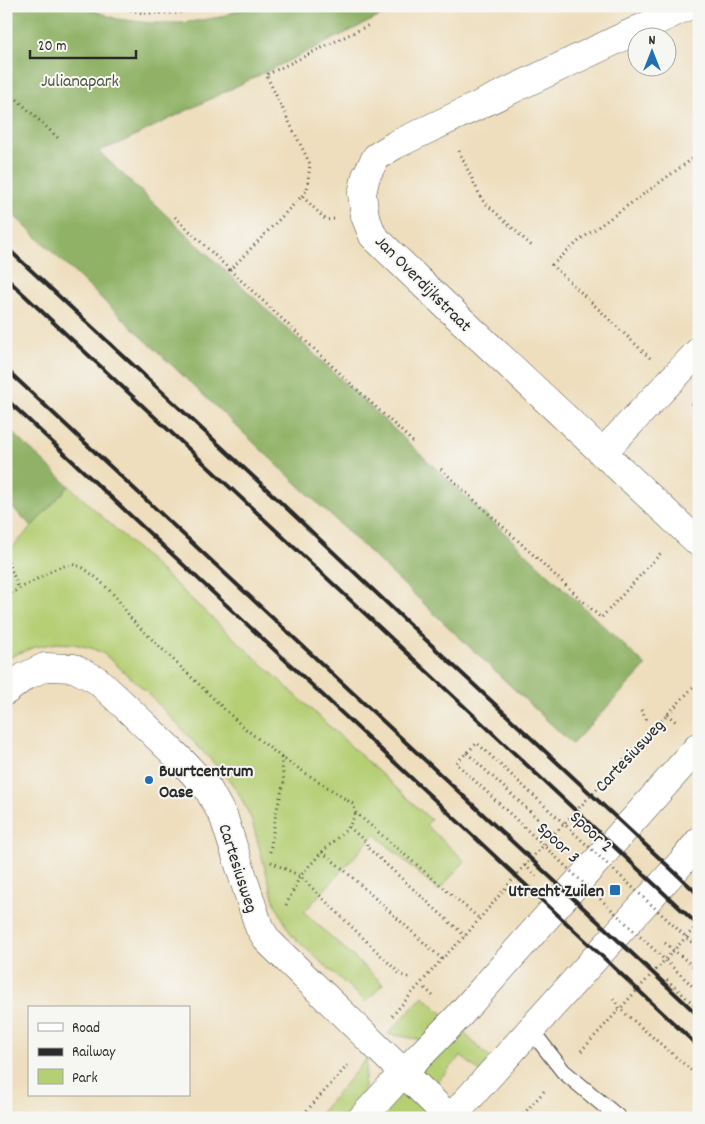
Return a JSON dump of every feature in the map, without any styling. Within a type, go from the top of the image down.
[{"type":"street","name":"Jan Overdijkstraat","points":[[688,6],[395,145],[376,157],[366,176],[362,194],[365,216],[373,236],[691,536]]},
{"type":"street","points":[[602,453],[699,351]]},
{"type":"street","name":"Cartesiusweg","points":[[6,691],[24,677],[45,667],[74,668],[97,680],[127,708],[208,789],[224,818],[259,927],[268,941],[450,1118],[699,841]]},
{"type":"street","points":[[362,1118],[403,1072],[457,1018],[699,746]]},
{"type":"lane","points":[[531,1030],[562,1071],[619,1118]]},
{"type":"path","points":[[116,6],[143,13],[176,13],[218,6]]},
{"type":"path","points":[[230,270],[307,190],[310,164],[266,75],[371,24]]},
{"type":"path","points":[[6,88],[59,138]]},
{"type":"path","points":[[457,147],[482,200],[534,248]]},
{"type":"path","points":[[673,379],[552,265],[580,240],[699,154]]},
{"type":"path","points":[[302,196],[326,220],[365,216]]},
{"type":"path","points":[[175,217],[413,442]]},
{"type":"path","points":[[441,468],[601,618],[691,536]]},
{"type":"path","points":[[6,557],[18,589]]},
{"type":"path","points":[[6,596],[57,568],[71,564],[82,567],[98,579],[117,598],[132,620],[242,726],[281,757],[353,804],[356,813],[480,919]]},
{"type":"path","name":"Cartesiusweg","points":[[300,1118],[442,959],[465,936],[525,865],[699,681]]},
{"type":"path","points":[[641,710],[647,720]]},
{"type":"path","name":"Spoor 2","points":[[467,753],[477,743],[699,949]]},
{"type":"path","points":[[467,753],[567,846]]},
{"type":"path","name":"Spoor 3","points":[[467,753],[456,763],[699,992]]},
{"type":"path","points":[[281,757],[284,782],[276,813],[269,861],[300,876],[401,975],[412,978]]},
{"type":"path","points":[[268,941],[300,876],[349,827],[356,813]]},
{"type":"path","points":[[349,827],[367,843],[367,847],[465,936]]},
{"type":"path","points":[[322,852],[442,959]]},
{"type":"path","points":[[525,865],[536,876]]},
{"type":"path","points":[[520,1118],[699,923]]},
{"type":"path","points":[[665,943],[699,971]]},
{"type":"path","points":[[667,980],[699,1009]]},
{"type":"path","points":[[612,999],[620,1009],[699,1077]]},
{"type":"path","points":[[694,1118],[699,1113]]},
{"type":"green space","name":"Julianapark","points":[[6,6],[81,6],[117,19],[150,23],[183,23],[220,17],[250,6],[401,6],[118,144],[98,151],[646,666],[572,744],[6,208]]},
{"type":"green space","points":[[6,426],[69,486],[32,526],[6,502]]},
{"type":"green space","points":[[69,486],[431,820],[426,825],[465,861],[438,891],[375,834],[304,912],[383,984],[366,1002],[292,936],[275,904],[251,818],[237,790],[146,691],[104,654],[91,648],[74,644],[56,643],[35,647],[14,655],[6,661],[6,557]]},
{"type":"green space","points":[[423,996],[444,1015],[423,1040],[388,1034]]},
{"type":"green space","points":[[461,1030],[492,1060],[480,1072],[461,1056],[436,1083],[421,1070]]},
{"type":"green space","points":[[367,1058],[362,1105],[349,1117],[320,1114]]},
{"type":"green space","points":[[404,1089],[436,1118],[377,1118]]},
{"type":"railway","points":[[6,247],[699,895]]},
{"type":"railway","points":[[6,278],[699,926]]},
{"type":"railway","points":[[6,369],[699,1016]]},
{"type":"railway","points":[[6,399],[699,1047]]},
{"type":"place","name":"Buurtcentrum Oase","points":[[149,780]]},
{"type":"place","name":"Utrecht Zuilen","points":[[615,890]]}]
